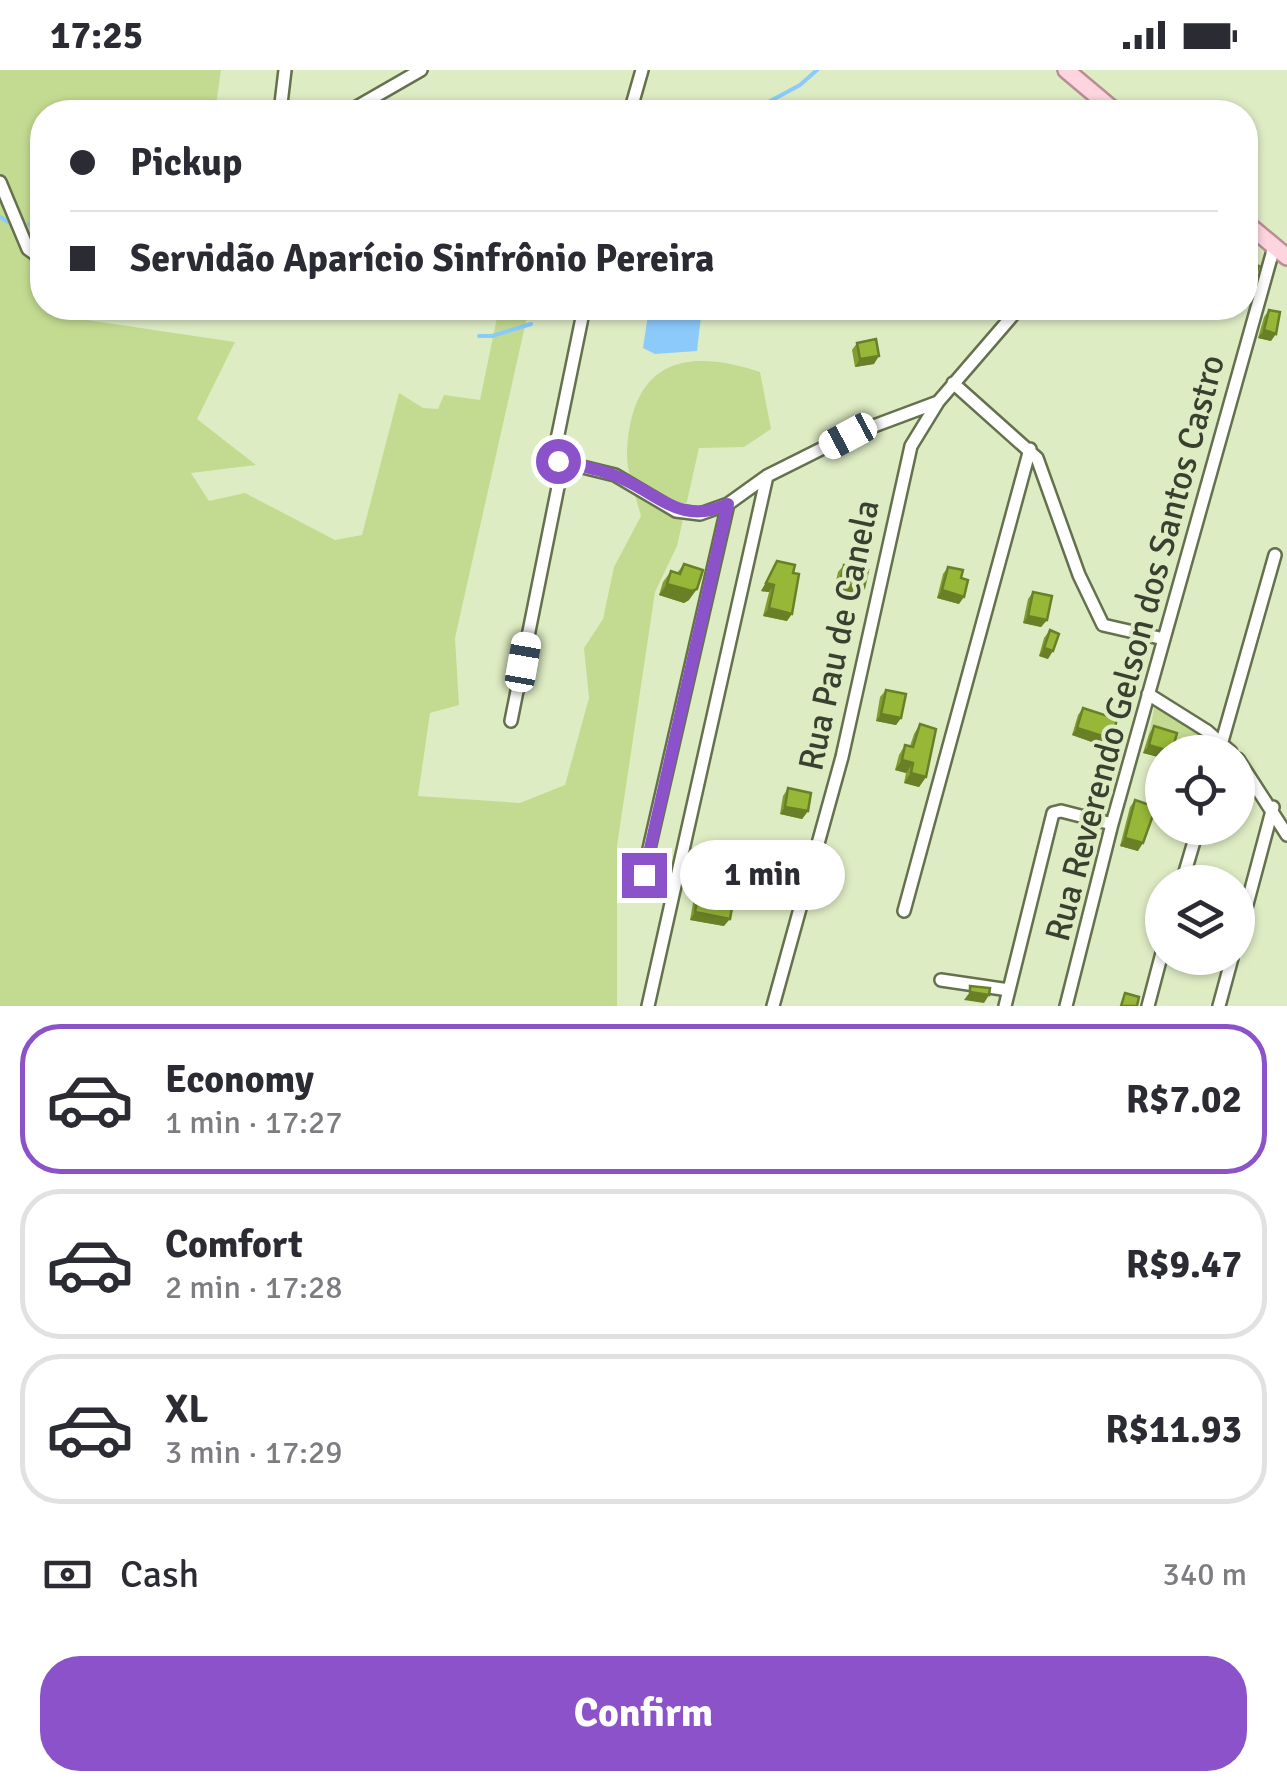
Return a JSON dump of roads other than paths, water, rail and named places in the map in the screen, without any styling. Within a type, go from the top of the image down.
[{"type":"main road","points":[[1066,70],[1102,100]]},
{"type":"main road","points":[[1258,233],[1281,252]]},
{"type":"street","points":[[281,100],[285,70]]},
{"type":"street","points":[[369,100],[421,70]]},
{"type":"street","points":[[633,100],[642,70]]},
{"type":"street","points":[[0,182],[30,250]]},
{"type":"street","name":"Rua Reverendo Gelson dos Santos Castro","points":[[1066,1006],[1148,694],[1281,252]]},
{"type":"street","points":[[511,721],[558,487],[555,449],[582,320]]},
{"type":"street","name":"Rua Pau de Canela","points":[[773,1006],[842,756],[906,461],[938,402],[1008,320]]},
{"type":"street","points":[[953,383],[1030,450],[1048,480],[1065,538],[1103,626],[1164,639]]},
{"type":"street","points":[[558,461],[626,480],[676,511],[700,514],[728,504],[767,476],[863,429],[938,402]]},
{"type":"street","points":[[904,910],[1030,450]]},
{"type":"street","points":[[648,1006],[767,476]]},
{"type":"street","points":[[644,875],[728,504]]},
{"type":"street","points":[[1223,735],[1274,555]]},
{"type":"street","points":[[1148,694],[1204,735]]},
{"type":"street","points":[[1255,782],[1287,835]]},
{"type":"street","points":[[1255,874],[1273,807]]},
{"type":"street","points":[[1005,1006],[1053,813],[1061,810],[1112,824]]},
{"type":"street","points":[[1148,1006],[1156,975]]},
{"type":"street","points":[[1219,1006],[1227,975]]},
{"type":"street","points":[[941,980],[1009,990]]},
{"type":"water","points":[[647,320],[701,320],[697,351],[655,354],[643,348]]},
{"type":"waterway","points":[[772,100],[817,70]]},
{"type":"waterway","points":[[0,217],[10,223]]},
{"type":"waterway","points":[[479,336],[531,324]]}]
